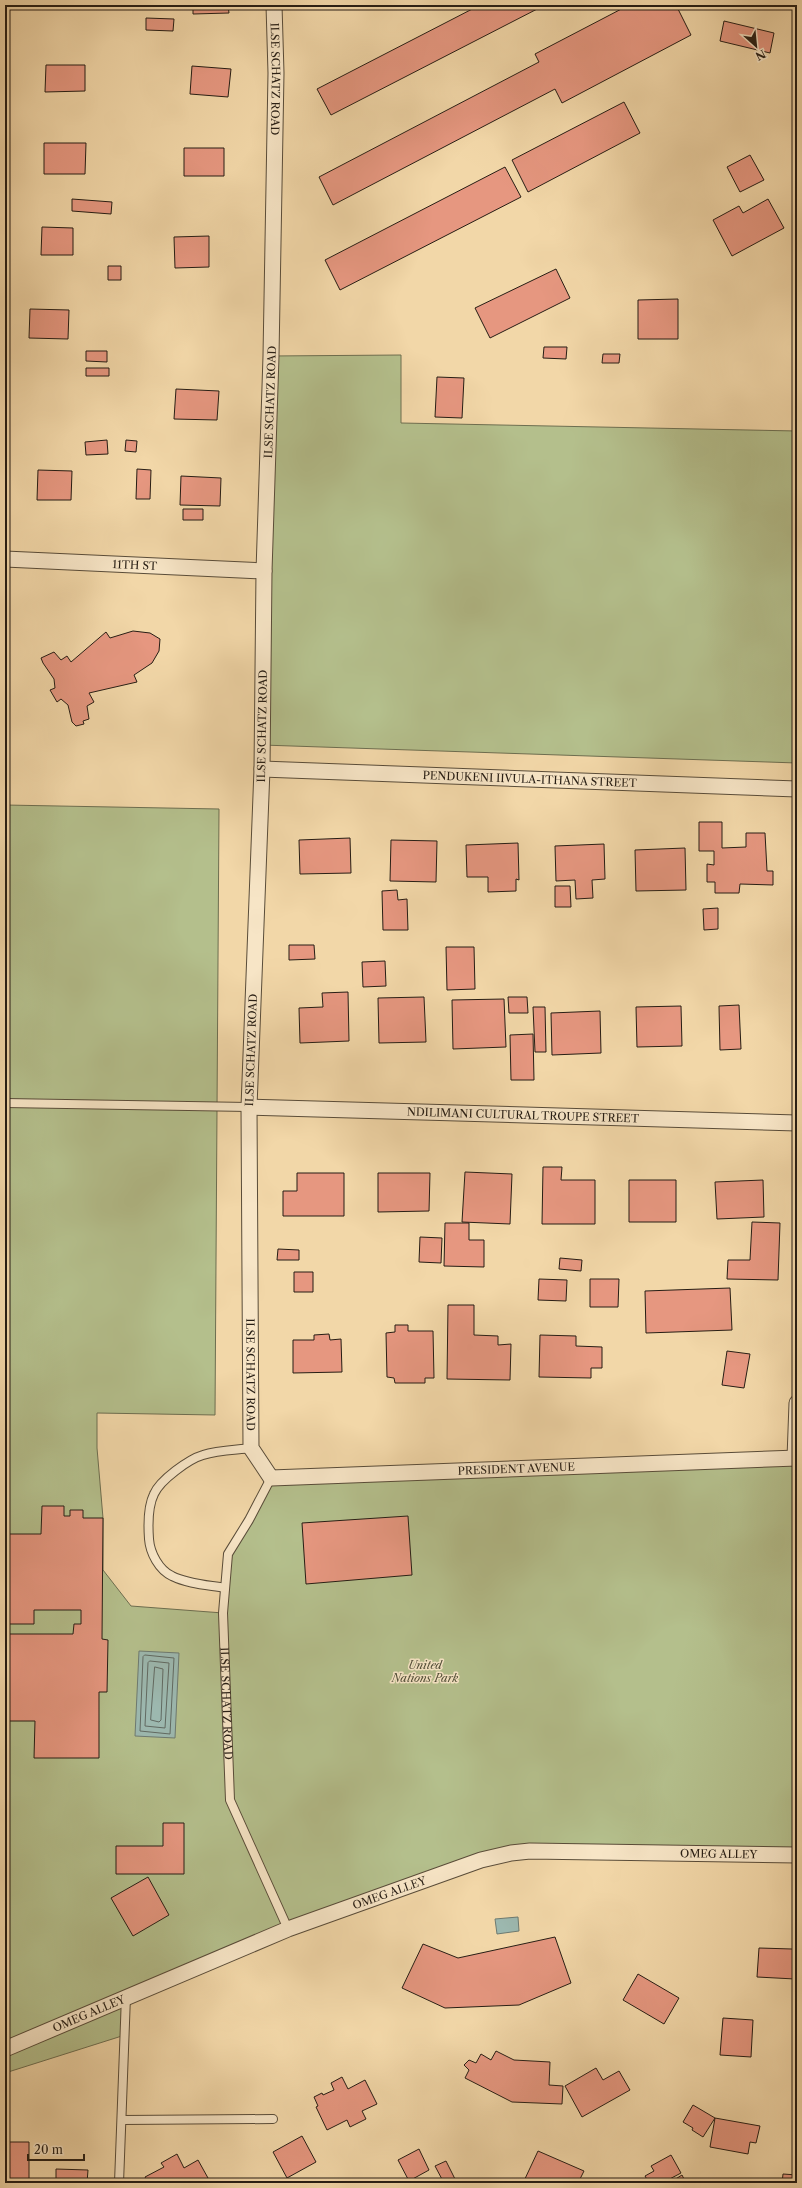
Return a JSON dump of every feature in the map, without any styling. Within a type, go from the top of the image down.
[{"type":"street","name":"ILSE SCHATZ ROAD","points":[[251,1448],[249,1107],[262,769],[264,571],[272,341],[276,73],[274,5]]},
{"type":"street","name":"11TH ST","points":[[5,559],[264,571]]},
{"type":"street","name":"PENDUKENI IIVULA-ITHANA STREET","points":[[262,769],[797,789]]},
{"type":"street","name":"NDILIMANI CULTURAL TROUPE STREET","points":[[249,1107],[797,1123]]},
{"type":"street","points":[[796,1458],[797,1403]]},
{"type":"street","points":[[251,1448],[271,1478]]},
{"type":"street","name":"PRESIDENT AVENUE","points":[[271,1478],[796,1458]]},
{"type":"street","name":"OMEG ALLEY","points":[[5,2048],[288,1928],[481,1860],[511,1853],[797,1855]]},
{"type":"lane","points":[[5,1103],[249,1107]]},
{"type":"lane","points":[[225,1588],[187,1581],[171,1576],[158,1564],[152,1553],[150,1541],[150,1512],[154,1494],[160,1485],[186,1463],[204,1455],[251,1448]]},
{"type":"lane","name":"ILSE SCHATZ ROAD","points":[[271,1478],[249,1520],[228,1554],[223,1613],[230,1800],[288,1928]]},
{"type":"lane","points":[[119,2183],[126,1996]]},
{"type":"lane","points":[[122,2120],[272,2119]]},
{"type":"green space","points":[[401,355],[401,423],[797,431],[797,763],[262,745],[271,356]]},
{"type":"green space","name":"United Nations Park","points":[[5,805],[219,809],[215,1415],[97,1413],[97,1448],[103,1518],[103,1570],[131,1606],[223,1613],[228,1554],[271,1478],[797,1458],[797,1857],[511,1853],[126,1996],[125,2035],[5,2073]]},
{"type":"water","points":[[139,1651],[179,1653],[175,1738],[135,1736]]},
{"type":"water","points":[[518,1917],[519,1931],[497,1934],[495,1919]]},
{"type":"building","points":[[49,5],[80,5],[79,9],[49,8]]},
{"type":"building","points":[[193,5],[228,5],[229,13],[193,14]]},
{"type":"building","points":[[480,5],[543,6],[331,115],[317,89]]},
{"type":"building","points":[[629,5],[676,5],[691,35],[562,103],[555,89],[333,205],[319,177],[539,62],[535,54]]},
{"type":"building","points":[[146,18],[174,19],[173,31],[146,30]]},
{"type":"building","points":[[724,21],[774,33],[770,53],[720,41]]},
{"type":"building","points":[[46,65],[85,65],[85,91],[45,92]]},
{"type":"building","points":[[192,66],[231,69],[228,97],[190,94]]},
{"type":"building","points":[[624,102],[640,133],[528,192],[512,160]]},
{"type":"building","points":[[44,143],[86,143],[85,174],[44,174]]},
{"type":"building","points":[[184,148],[224,148],[224,176],[184,176]]},
{"type":"building","points":[[750,155],[764,180],[740,192],[727,167]]},
{"type":"building","points":[[505,167],[521,197],[340,290],[325,260]]},
{"type":"building","points":[[72,199],[112,202],[111,214],[72,211]]},
{"type":"building","points":[[768,199],[784,228],[732,256],[713,220],[739,206],[743,213]]},
{"type":"building","points":[[42,227],[73,228],[73,255],[41,255]]},
{"type":"building","points":[[209,236],[209,267],[175,268],[174,237]]},
{"type":"building","points":[[108,266],[121,266],[121,280],[108,280]]},
{"type":"building","points":[[556,269],[570,298],[490,338],[475,308]]},
{"type":"building","points":[[678,299],[678,339],[638,339],[638,300]]},
{"type":"building","points":[[30,309],[69,310],[68,339],[29,338]]},
{"type":"building","points":[[544,347],[567,347],[566,359],[543,358]]},
{"type":"building","points":[[86,351],[107,351],[107,362],[86,361]]},
{"type":"building","points":[[603,354],[620,354],[619,363],[602,363]]},
{"type":"building","points":[[86,368],[109,368],[109,376],[86,376]]},
{"type":"building","points":[[437,377],[464,378],[462,418],[435,417]]},
{"type":"building","points":[[176,389],[219,391],[217,420],[174,419]]},
{"type":"building","points":[[107,440],[108,454],[86,455],[85,442]]},
{"type":"building","points":[[126,440],[137,441],[136,452],[125,451]]},
{"type":"building","points":[[137,469],[151,470],[150,499],[136,499]]},
{"type":"building","points":[[38,470],[72,471],[71,500],[37,500]]},
{"type":"building","points":[[181,476],[221,478],[220,506],[180,505]]},
{"type":"building","points":[[183,509],[203,509],[203,520],[183,520]]},
{"type":"building","points":[[133,631],[150,633],[160,639],[159,651],[152,663],[134,675],[137,682],[89,693],[94,702],[87,706],[89,719],[83,721],[84,724],[76,726],[72,722],[68,705],[61,699],[57,702],[50,690],[55,688],[54,679],[41,658],[54,652],[61,660],[67,656],[71,662],[106,632],[110,638]]},
{"type":"building","points":[[699,822],[722,822],[722,848],[746,847],[746,833],[765,833],[767,871],[773,871],[773,885],[740,884],[739,893],[715,893],[715,882],[707,882],[707,864],[714,865],[714,851],[699,851]]},
{"type":"building","points":[[350,838],[351,873],[300,874],[299,840]]},
{"type":"building","points":[[391,840],[437,841],[436,882],[390,881]]},
{"type":"building","points":[[518,843],[519,880],[516,879],[516,891],[488,892],[488,877],[467,877],[466,845]]},
{"type":"building","points":[[604,844],[605,879],[592,880],[593,898],[576,899],[575,880],[556,881],[555,846]]},
{"type":"building","points":[[685,848],[686,890],[636,891],[635,850]]},
{"type":"building","points":[[555,886],[570,886],[571,907],[555,907]]},
{"type":"building","points":[[397,890],[398,900],[407,899],[408,930],[383,930],[382,891]]},
{"type":"building","points":[[718,908],[718,929],[704,930],[703,909]]},
{"type":"building","points":[[289,945],[314,945],[315,959],[289,960]]},
{"type":"building","points":[[446,947],[474,947],[475,989],[447,990]]},
{"type":"building","points":[[385,961],[386,986],[363,987],[362,962]]},
{"type":"building","points":[[348,992],[349,1041],[300,1043],[299,1008],[323,1007],[322,993]]},
{"type":"building","points":[[424,997],[426,1042],[379,1043],[378,998]]},
{"type":"building","points":[[508,997],[527,997],[528,1013],[509,1013]]},
{"type":"building","points":[[504,999],[506,1047],[453,1049],[452,1000]]},
{"type":"building","points":[[739,1005],[741,1049],[720,1050],[719,1006]]},
{"type":"building","points":[[681,1006],[682,1046],[637,1047],[636,1007]]},
{"type":"building","points":[[533,1007],[545,1007],[546,1052],[535,1052]]},
{"type":"building","points":[[600,1011],[601,1053],[552,1055],[551,1013]]},
{"type":"building","points":[[533,1034],[534,1080],[511,1080],[510,1035]]},
{"type":"building","points":[[543,1167],[562,1167],[561,1180],[595,1180],[595,1224],[542,1224]]},
{"type":"building","points":[[465,1172],[512,1174],[510,1224],[462,1222]]},
{"type":"building","points":[[297,1173],[344,1173],[344,1216],[283,1216],[283,1191],[297,1191]]},
{"type":"building","points":[[378,1173],[430,1173],[429,1211],[378,1212]]},
{"type":"building","points":[[629,1180],[676,1180],[676,1222],[629,1222]]},
{"type":"building","points":[[763,1180],[764,1217],[717,1219],[715,1182]]},
{"type":"building","points":[[752,1222],[780,1223],[778,1280],[727,1279],[728,1260],[750,1260]]},
{"type":"building","points":[[445,1223],[469,1223],[469,1240],[484,1240],[484,1267],[444,1266]]},
{"type":"building","points":[[420,1237],[442,1238],[441,1263],[419,1262]]},
{"type":"building","points":[[278,1249],[299,1250],[299,1260],[277,1260]]},
{"type":"building","points":[[560,1258],[582,1260],[581,1271],[559,1269]]},
{"type":"building","points":[[294,1272],[313,1272],[313,1292],[294,1292]]},
{"type":"building","points":[[539,1279],[567,1280],[566,1301],[538,1300]]},
{"type":"building","points":[[590,1279],[619,1279],[618,1307],[590,1307]]},
{"type":"building","points":[[730,1288],[732,1330],[646,1333],[645,1291]]},
{"type":"building","points":[[448,1305],[474,1305],[474,1335],[498,1336],[498,1345],[511,1344],[510,1380],[447,1379]]},
{"type":"building","points":[[395,1325],[408,1325],[408,1331],[433,1331],[434,1378],[425,1378],[425,1383],[395,1383],[394,1378],[387,1377],[386,1333],[395,1332]]},
{"type":"building","points":[[329,1334],[330,1340],[341,1339],[342,1372],[293,1373],[293,1340],[314,1340],[314,1335]]},
{"type":"building","points":[[540,1335],[576,1336],[576,1346],[602,1347],[602,1368],[591,1368],[591,1378],[539,1377]]},
{"type":"building","points":[[727,1351],[750,1354],[744,1388],[722,1385]]},
{"type":"building","points":[[42,1506],[64,1506],[64,1516],[70,1516],[70,1510],[83,1510],[83,1518],[103,1518],[102,1639],[108,1640],[107,1692],[99,1692],[99,1758],[34,1758],[35,1721],[5,1721],[5,1634],[73,1634],[74,1624],[81,1624],[81,1610],[34,1610],[34,1624],[5,1624],[5,1534],[41,1534]]},
{"type":"building","points":[[408,1516],[412,1575],[306,1584],[302,1523]]},
{"type":"building","points":[[163,1823],[184,1823],[184,1874],[116,1874],[116,1846],[163,1846]]},
{"type":"building","points":[[148,1877],[169,1915],[133,1936],[111,1898]]},
{"type":"building","points":[[555,1937],[571,1983],[519,2005],[445,2008],[402,1988],[423,1944],[458,1958]]},
{"type":"building","points":[[797,1947],[797,1981],[795,1979],[757,1977],[759,1948],[792,1949]]},
{"type":"building","points":[[638,1974],[679,1998],[664,2024],[623,2000]]},
{"type":"building","points":[[723,2018],[753,2020],[751,2057],[720,2055]]},
{"type":"building","points":[[496,2051],[514,2060],[550,2062],[549,2085],[563,2086],[562,2104],[512,2102],[465,2078],[469,2070],[464,2065],[469,2060],[476,2063],[481,2054],[491,2060]]},
{"type":"building","points":[[596,2068],[603,2080],[619,2071],[630,2090],[582,2117],[565,2086]]},
{"type":"building","points":[[342,2077],[348,2089],[365,2080],[377,2104],[362,2111],[366,2119],[350,2127],[347,2120],[327,2130],[316,2107],[318,2106],[314,2097],[334,2090],[331,2083]]},
{"type":"building","points":[[693,2105],[715,2118],[703,2137],[683,2122]]},
{"type":"building","points":[[715,2118],[760,2126],[756,2143],[750,2142],[748,2154],[710,2147]]},
{"type":"building","points":[[302,2136],[316,2162],[287,2178],[273,2152]]},
{"type":"building","points":[[5,2142],[29,2142],[29,2183],[5,2183]]},
{"type":"building","points":[[419,2149],[429,2170],[409,2181],[398,2160]]},
{"type":"building","points":[[538,2151],[584,2171],[578,2183],[523,2183]]},
{"type":"building","points":[[177,2154],[184,2168],[198,2160],[208,2178],[199,2183],[148,2183],[145,2177],[164,2167],[161,2163]]},
{"type":"building","points":[[671,2155],[681,2173],[662,2183],[649,2183],[645,2176],[654,2171],[651,2166]]},
{"type":"building","points":[[446,2161],[457,2183],[444,2183],[435,2166]]},
{"type":"building","points":[[56,2169],[88,2170],[87,2183],[56,2183]]},
{"type":"building","points":[[783,2174],[797,2175],[797,2183],[782,2183]]},
{"type":"building","points":[[682,2175],[686,2183],[669,2183]]}]
